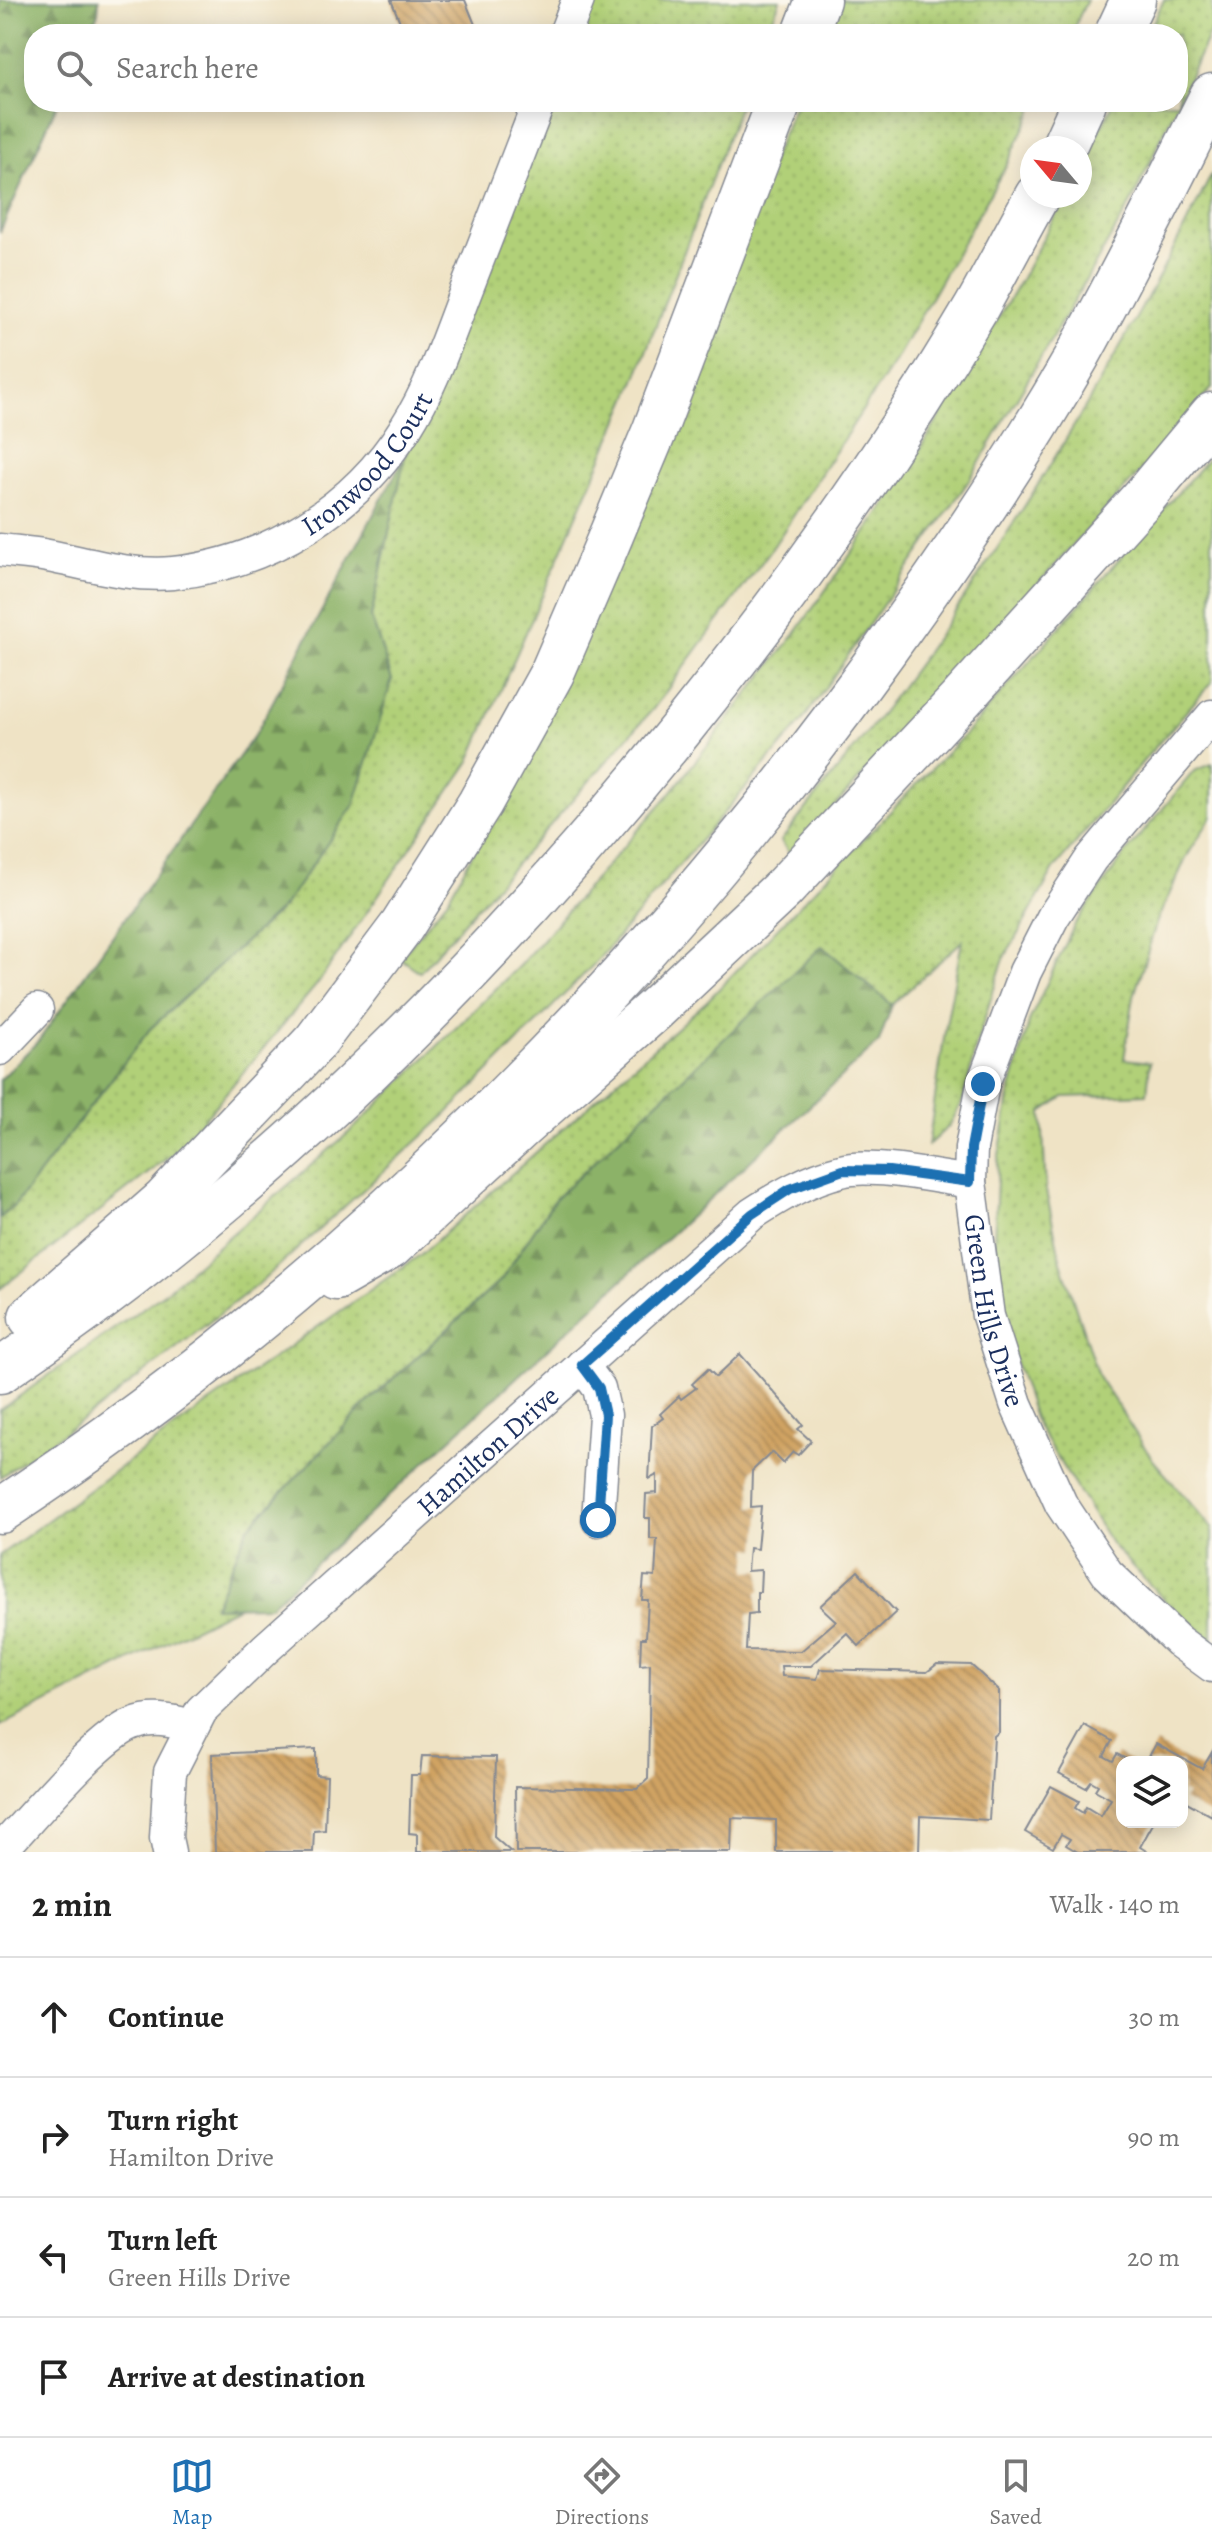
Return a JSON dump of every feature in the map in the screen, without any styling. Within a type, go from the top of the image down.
[{"type":"highway","points":[[809,24],[818,0]]},
{"type":"highway","points":[[1122,24],[1133,0]]},
{"type":"highway","points":[[0,1511],[84,1456],[258,1322],[392,1205],[508,1097],[729,854],[835,720],[925,595],[1002,478],[1076,358],[1212,96]]},
{"type":"highway","points":[[0,1343],[165,1200],[315,1042],[402,926],[480,803],[552,673],[604,552],[654,432],[775,112]]},
{"type":"highway","points":[[1068,136],[1079,112]]},
{"type":"highway","points":[[0,1371],[173,1244],[302,1134],[413,1030],[531,906],[639,781],[734,662],[830,532],[905,422],[977,306],[1030,208]]},
{"type":"highway","points":[[258,1322],[390,1247],[654,1010],[761,909],[963,697],[1143,498],[1212,415]]},
{"type":"street","points":[[569,24],[578,0]]},
{"type":"street","name":"Ironwood Court","points":[[0,550],[47,556],[115,571],[173,573],[227,562],[279,544],[326,516],[363,483],[406,427],[435,370],[535,112]]},
{"type":"street","name":"Green Hills Drive","points":[[1212,716],[1091,859],[1053,917],[1025,972],[983,1084],[971,1148],[970,1182],[988,1316],[1016,1404],[1061,1504],[1107,1573],[1178,1641],[1212,1666]]},
{"type":"street","points":[[0,1049],[37,1010]]},
{"type":"street","name":"Hamilton Drive","points":[[169,1852],[166,1838],[170,1772],[201,1711],[265,1649],[752,1214],[790,1189],[843,1170],[889,1171],[970,1182]]},
{"type":"street","points":[[582,1365],[599,1388],[605,1415],[598,1520]]},
{"type":"street","points":[[0,1851],[97,1749],[131,1724],[159,1718],[193,1726]]},
{"type":"green space","points":[[0,0],[99,0],[93,24],[24,24],[24,112],[54,112],[0,232]]},
{"type":"green space","points":[[595,0],[780,0],[771,24],[584,24]]},
{"type":"green space","points":[[836,0],[1087,0],[1076,24],[827,24]]},
{"type":"green space","points":[[1164,0],[1212,0],[1212,28],[1188,80],[1188,24],[1152,24]]},
{"type":"green space","points":[[548,112],[737,112],[629,396],[470,761],[319,982],[179,1149],[0,1289],[0,1218],[15,1205],[150,1029],[283,907],[392,680],[371,617],[405,456]]},
{"type":"green space","points":[[792,112],[1032,112],[1008,162],[898,356],[773,547],[653,709],[420,972],[400,958],[448,899],[517,771]]},
{"type":"green space","points":[[1109,112],[1173,112],[1132,201],[970,479],[801,723],[598,960],[446,1115],[262,1281],[94,1412],[0,1477],[0,1410],[164,1293],[354,1128],[519,966],[668,796],[795,634],[901,482],[1022,278],[1059,208],[1092,208],[1092,145]]},
{"type":"green space","points":[[1212,174],[1212,388],[1162,448],[790,855],[781,841],[926,653],[1058,453],[1138,315]]},
{"type":"green space","points":[[1212,454],[1212,682],[1054,869],[1003,961],[976,1045],[965,1096],[950,1125],[928,1145],[962,941],[892,1005],[822,947],[555,1199],[501,1280],[367,1403],[248,1528],[214,1606],[239,1606],[0,1726],[0,1555],[420,1255],[707,1001],[969,730]]},
{"type":"green space","points":[[405,456],[371,617],[392,680],[354,805],[283,907],[150,1029],[15,1205],[0,1218],[0,1080],[39,1040],[256,733]]},
{"type":"green space","points":[[1212,764],[1212,816],[1186,858],[1157,921],[1134,996],[1124,1059],[1150,1062],[1147,1094],[1064,1097],[1042,1112],[1046,1191],[1061,1262],[1098,1376],[1153,1460],[1212,1528],[1212,1640],[1168,1604],[1112,1545],[1036,1424],[1011,1348],[994,1239],[998,1161],[1010,1092],[1030,1019],[1075,924],[1125,854],[1194,771]]},
{"type":"green space","points":[[822,946],[892,1005],[879,1042],[270,1606],[214,1607],[248,1528],[367,1403],[501,1280],[555,1199]]},
{"type":"building","points":[[391,0],[465,0],[475,24],[401,24]]},
{"type":"building","points":[[740,1354],[803,1425],[798,1429],[811,1441],[798,1455],[793,1452],[783,1463],[772,1452],[752,1471],[751,1507],[761,1506],[757,1549],[749,1548],[747,1571],[761,1570],[757,1613],[748,1614],[746,1650],[801,1651],[836,1621],[820,1606],[858,1571],[896,1612],[859,1646],[847,1633],[811,1666],[781,1666],[782,1676],[817,1679],[820,1669],[927,1672],[937,1664],[971,1665],[999,1691],[999,1732],[994,1736],[989,1820],[920,1816],[919,1852],[776,1852],[776,1820],[732,1818],[731,1852],[516,1852],[515,1787],[637,1789],[648,1779],[650,1664],[640,1665],[641,1638],[646,1638],[648,1600],[642,1600],[644,1576],[655,1577],[657,1539],[650,1539],[650,1518],[645,1518],[646,1494],[657,1493],[657,1475],[649,1479],[652,1426],[663,1418],[660,1414],[679,1396],[681,1399],[696,1388],[692,1384],[708,1369],[716,1377]]},
{"type":"building","points":[[1085,1726],[1112,1741],[1104,1756],[1113,1761],[1117,1754],[1121,1756],[1116,1756],[1116,1828],[1151,1828],[1140,1847],[1148,1852],[1078,1852],[1066,1845],[1070,1839],[1061,1834],[1053,1848],[1025,1832],[1051,1786],[1079,1801],[1075,1808],[1083,1813],[1086,1807],[1101,1816],[1111,1799],[1095,1790],[1098,1785],[1091,1781],[1086,1788],[1059,1773]]},
{"type":"building","points":[[1156,1744],[1178,1756],[1149,1756]]},
{"type":"building","points":[[316,1749],[316,1775],[327,1776],[325,1830],[314,1831],[313,1852],[215,1852],[212,1754]]},
{"type":"building","points":[[1212,1752],[1212,1816],[1188,1803],[1188,1761],[1202,1769]]},
{"type":"building","points":[[422,1756],[496,1757],[494,1837],[511,1852],[417,1852],[417,1834],[409,1833],[411,1775],[420,1775]]},
{"type":"route","points":[[598,1520],[605,1415],[599,1388],[582,1365],[752,1214],[790,1189],[843,1170],[889,1171],[970,1182],[971,1148],[983,1084]]}]
